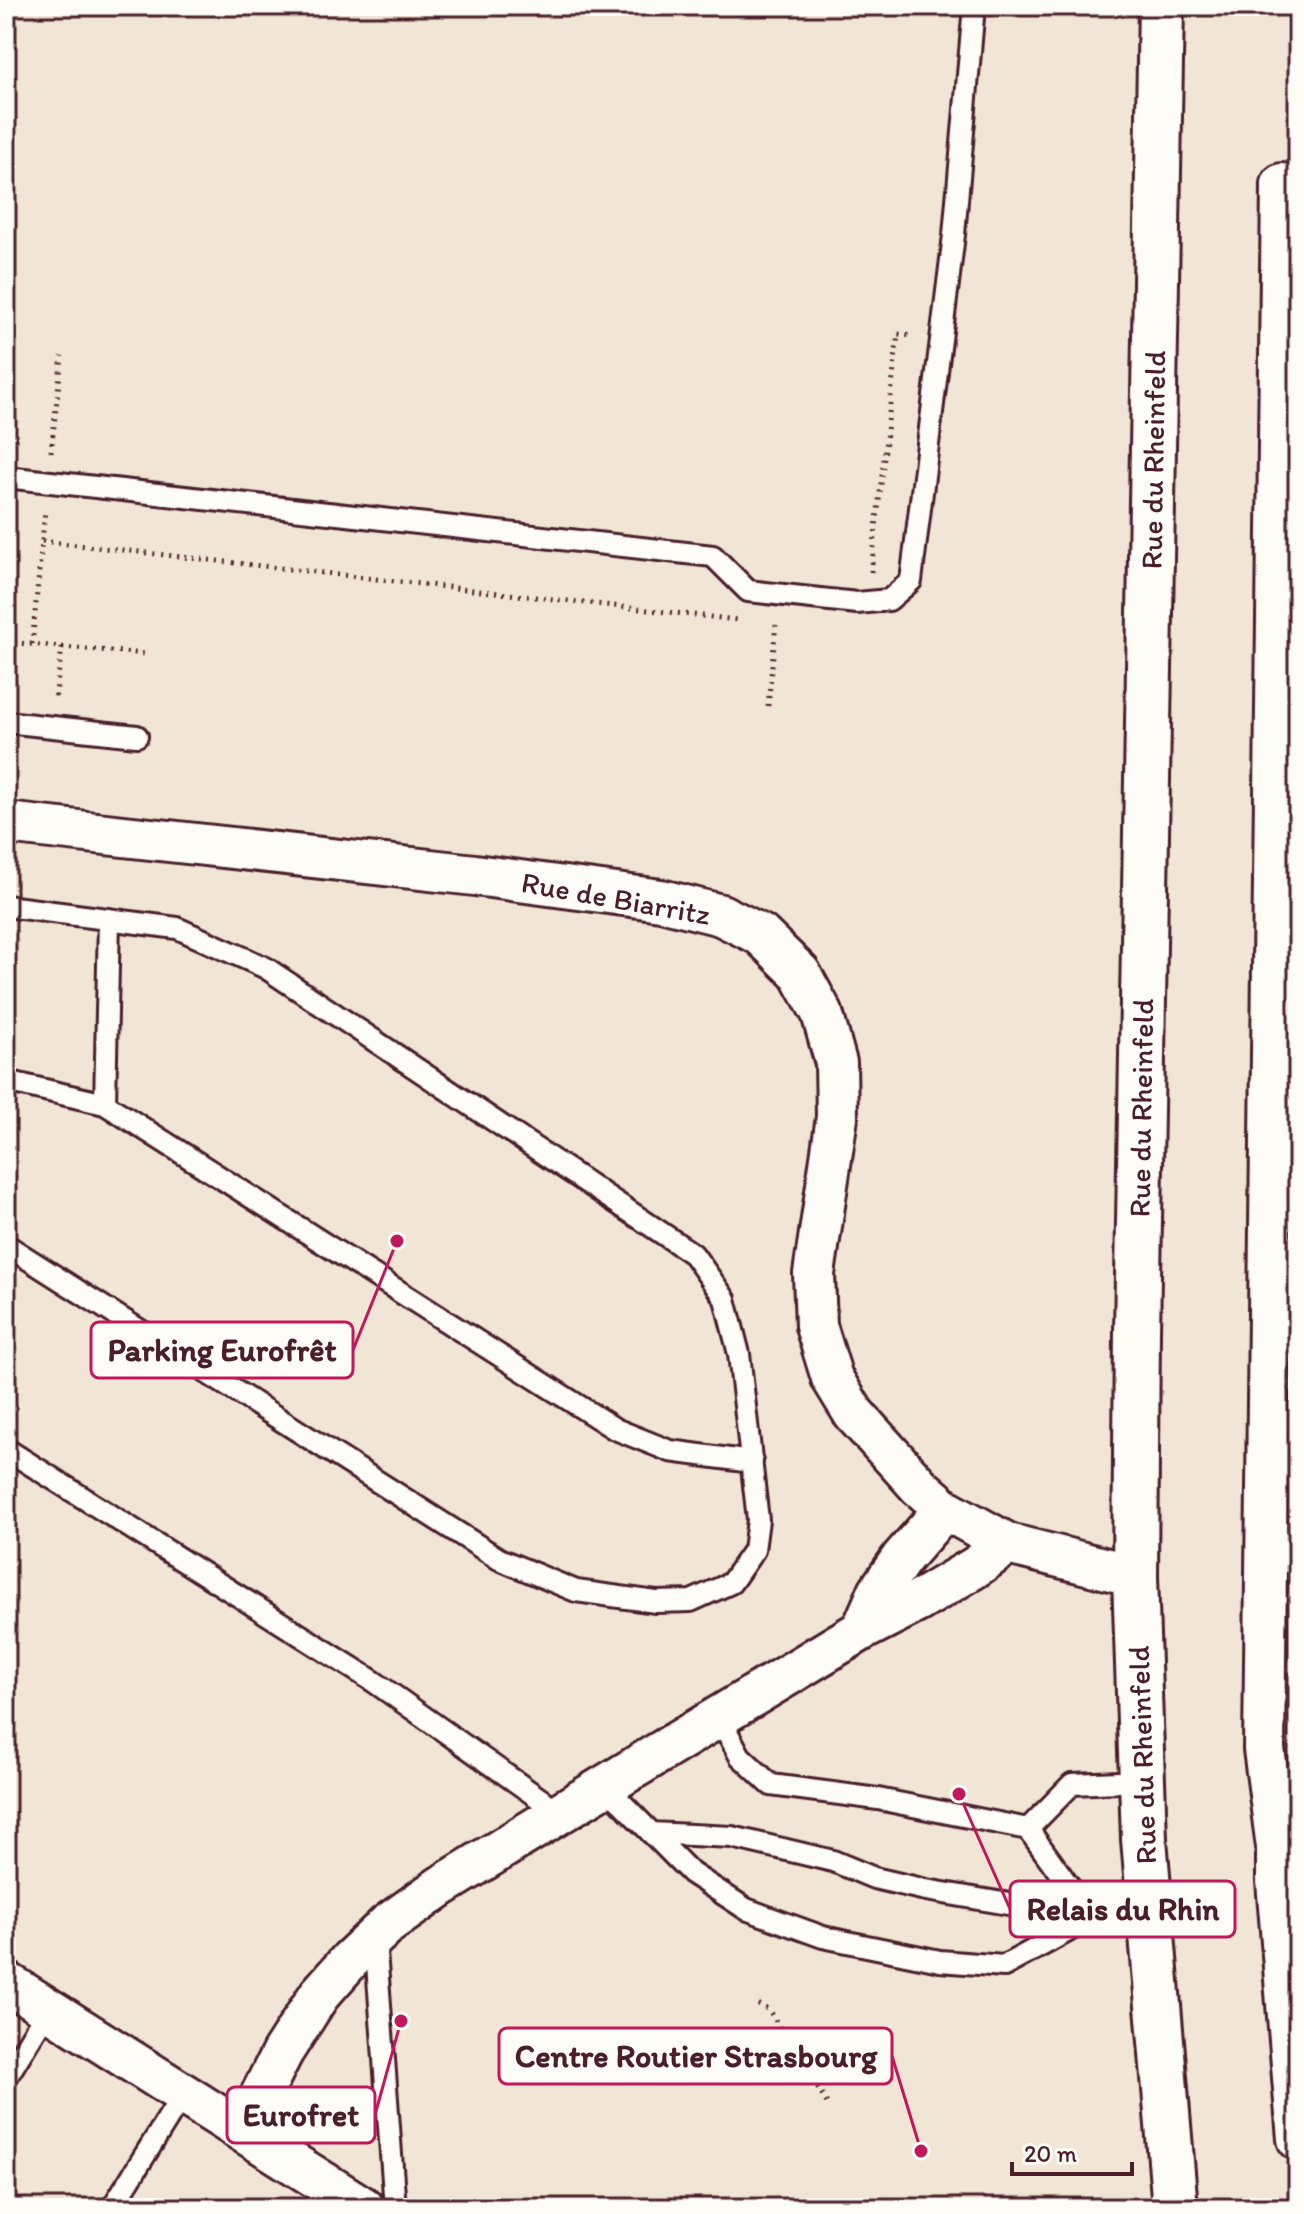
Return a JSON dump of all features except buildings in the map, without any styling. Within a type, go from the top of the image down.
[{"type":"street","name":"Rue du Rheinfeld","points":[[1161,6],[1135,1576],[1142,1781],[1175,2208]]},
{"type":"street","points":[[1282,184],[1264,1749],[1288,1847],[1277,1881],[1298,2139]]},
{"type":"street","name":"Rue de Biarritz","points":[[6,823],[475,875],[661,900],[721,915],[761,935],[800,973],[822,1013],[836,1063],[837,1117],[814,1274],[816,1326],[832,1378],[854,1414],[920,1487],[945,1509],[1008,1544],[1135,1576]]},
{"type":"street","points":[[862,1630],[879,1591],[902,1558],[945,1509]]},
{"type":"street","points":[[243,2131],[282,2053],[319,1995],[388,1924],[440,1887],[560,1813],[862,1630],[974,1568],[1008,1544]]},
{"type":"street","points":[[6,1982],[364,2208]]},
{"type":"lane","points":[[6,477],[713,556],[748,591],[857,603],[889,600],[911,581],[954,235],[974,6]]},
{"type":"lane","points":[[6,722],[137,736]]},
{"type":"lane","points":[[6,906],[177,928],[266,968],[693,1254],[725,1299],[739,1354],[758,1520],[754,1550],[731,1583],[691,1601],[656,1602],[576,1591],[499,1559],[6,1245]]},
{"type":"lane","points":[[105,1104],[109,919]]},
{"type":"lane","points":[[6,1081],[105,1104],[615,1429],[670,1451],[752,1462]]},
{"type":"lane","points":[[6,1449],[373,1681],[560,1813]]},
{"type":"lane","points":[[719,1717],[740,1756],[771,1785],[878,1799],[1028,1829],[1092,1918]]},
{"type":"lane","points":[[1028,1829],[1072,1784],[1142,1781]]},
{"type":"lane","points":[[605,1786],[691,1873],[746,1909],[823,1937],[940,1961],[1004,1966],[1092,1918]]},
{"type":"lane","points":[[651,1833],[732,1837],[833,1861],[874,1878],[926,1890],[1092,1918],[1151,1921]]},
{"type":"lane","points":[[375,1937],[395,2208]]},
{"type":"lane","points":[[6,2078],[48,2009]]},
{"type":"lane","points":[[112,2208],[183,2094]]},
{"type":"path","points":[[768,706],[776,625]]},
{"type":"path","points":[[6,642],[147,654]]},
{"type":"path","points":[[52,727],[62,647]]},
{"type":"path","points":[[758,2004],[769,2010],[830,2108]]},
{"type":"shaded area","points":[[6,6],[1298,6],[1298,2208],[6,2208]]},
{"type":"place","name":"Parking Eurofrêt","points":[[397,1241]]},
{"type":"place","name":"Relais du Rhin","points":[[959,1794]]},
{"type":"place","name":"Eurofret","points":[[401,2021]]},
{"type":"place","name":"Centre Routier Strasbourg","points":[[921,2151]]}]
